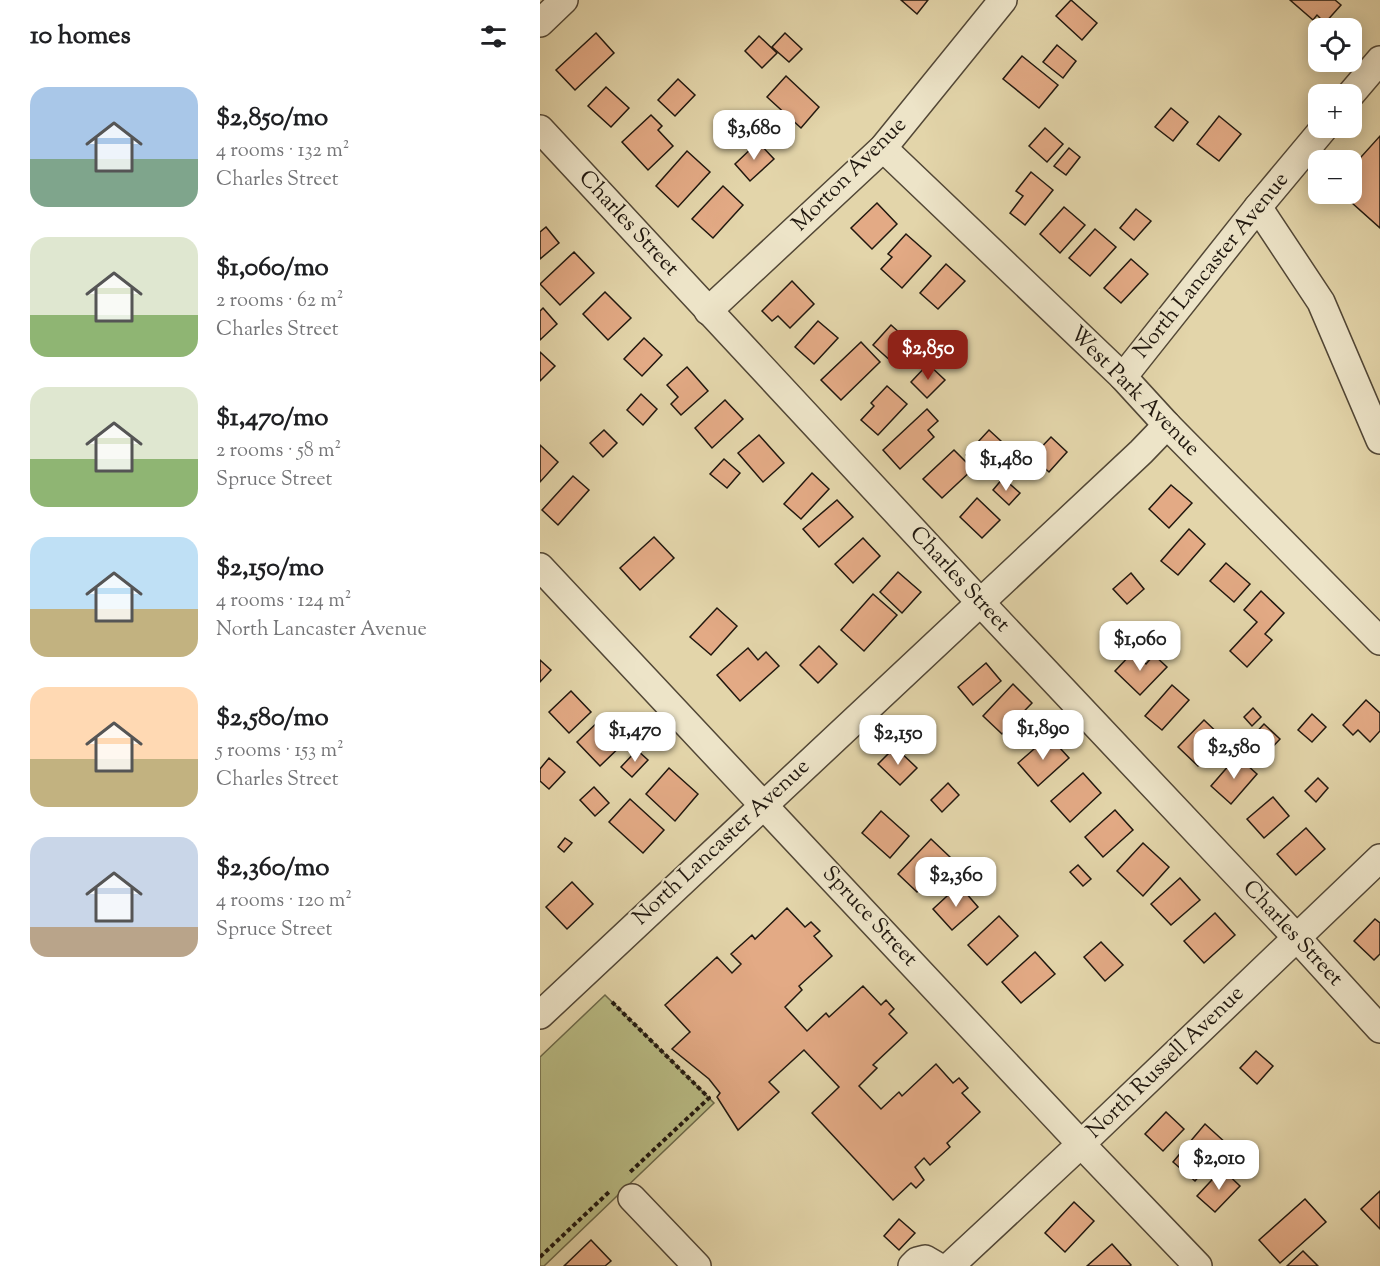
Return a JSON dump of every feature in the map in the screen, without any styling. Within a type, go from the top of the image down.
[{"type":"street","points":[[540,23],[564,0]]},
{"type":"street","name":"Morton Avenue","points":[[708,311],[883,148],[1003,0]]},
{"type":"street","points":[[1360,84],[1380,60]]},
{"type":"street","name":"Charles Street","points":[[540,129],[1380,1029]]},
{"type":"street","name":"North Lancaster Avenue","points":[[1123,377],[1316,138]]},
{"type":"street","name":"West Park Avenue","points":[[883,148],[1123,377],[1167,425],[1380,641]]},
{"type":"street","points":[[1258,207],[1321,302],[1380,440]]},
{"type":"street","name":"North Lancaster Avenue","points":[[540,1015],[1141,452],[1167,425]]},
{"type":"street","name":"Spruce Street","points":[[540,567],[1198,1266]]},
{"type":"street","name":"North Russell Avenue","points":[[950,1266],[1380,858]]},
{"type":"street","points":[[624,1187],[697,1266]]},
{"type":"street","points":[[912,1266],[924,1259],[937,1266]]},
{"type":"path","points":[[540,1257],[624,1187],[709,1098],[612,1002]]},
{"type":"green space","points":[[605,995],[714,1103],[544,1266],[540,1266],[540,1057]]},
{"type":"building","points":[[901,0],[928,0],[917,14]]},
{"type":"building","points":[[1071,0],[1097,23],[1082,40],[1056,16]]},
{"type":"building","points":[[1290,0],[1335,0],[1341,5],[1329,18],[1320,18],[1317,15],[1311,18]]},
{"type":"building","points":[[596,33],[614,53],[575,90],[556,70]]},
{"type":"building","points":[[785,33],[802,49],[789,62],[772,47]]},
{"type":"building","points":[[759,36],[777,53],[762,68],[745,51]]},
{"type":"building","points":[[1057,45],[1076,61],[1063,78],[1043,62]]},
{"type":"building","points":[[1022,56],[1058,85],[1039,108],[1003,79]]},
{"type":"building","points":[[786,76],[819,107],[801,128],[767,97]]},
{"type":"building","points":[[678,79],[695,95],[675,116],[658,100]]},
{"type":"building","points":[[606,87],[629,108],[611,127],[588,106]]},
{"type":"building","points":[[1171,108],[1188,122],[1173,141],[1155,127]]},
{"type":"building","points":[[651,115],[662,126],[658,130],[673,146],[648,170],[622,142]]},
{"type":"building","points":[[1219,116],[1241,134],[1219,161],[1197,144]]},
{"type":"building","points":[[1045,128],[1063,144],[1047,162],[1029,146]]},
{"type":"building","points":[[1380,136],[1380,228],[1353,204],[1362,204],[1362,156]]},
{"type":"building","points":[[758,142],[774,159],[750,181],[735,164]]},
{"type":"building","points":[[1069,148],[1080,157],[1066,175],[1054,166]]},
{"type":"building","points":[[687,151],[710,172],[678,207],[656,186]]},
{"type":"building","points":[[1031,172],[1053,190],[1025,225],[1010,213],[1023,196],[1016,191]]},
{"type":"building","points":[[723,186],[743,205],[713,238],[692,219]]},
{"type":"building","points":[[877,203],[897,224],[872,249],[851,228]]},
{"type":"building","points":[[1064,207],[1085,225],[1060,253],[1040,234]]},
{"type":"building","points":[[1136,209],[1151,221],[1134,240],[1120,228]]},
{"type":"building","points":[[546,227],[559,243],[540,259],[540,232]]},
{"type":"building","points":[[1095,229],[1116,247],[1090,276],[1069,258]]},
{"type":"building","points":[[906,234],[931,256],[902,288],[881,269],[892,257],[888,254]]},
{"type":"building","points":[[574,252],[594,273],[560,305],[540,284]]},
{"type":"building","points":[[1131,259],[1148,274],[1121,303],[1104,288]]},
{"type":"building","points":[[946,264],[965,281],[938,309],[920,293]]},
{"type":"building","points":[[792,281],[814,304],[790,328],[778,316],[772,321],[762,311]]},
{"type":"building","points":[[605,292],[631,318],[608,340],[583,314]]},
{"type":"building","points":[[543,308],[557,324],[540,340],[540,311]]},
{"type":"building","points":[[818,321],[838,338],[814,364],[795,347]]},
{"type":"building","points":[[891,325],[911,343],[893,363],[873,345]]},
{"type":"building","points":[[644,338],[662,355],[642,376],[624,359]]},
{"type":"building","points":[[861,342],[880,362],[841,400],[821,380]]},
{"type":"building","points":[[540,352],[555,366],[540,381]]},
{"type":"building","points":[[928,364],[945,380],[927,398],[911,382]]},
{"type":"building","points":[[687,367],[708,391],[681,415],[671,404],[678,397],[667,385]]},
{"type":"building","points":[[887,386],[907,404],[878,435],[861,420],[874,406],[871,403]]},
{"type":"building","points":[[641,394],[657,409],[643,425],[627,410]]},
{"type":"building","points":[[725,400],[743,419],[712,448],[695,428]]},
{"type":"building","points":[[927,409],[938,421],[928,430],[934,437],[900,469],[883,450]]},
{"type":"building","points":[[604,430],[617,443],[603,457],[590,443]]},
{"type":"building","points":[[989,430],[1014,453],[991,478],[966,455]]},
{"type":"building","points":[[759,435],[784,463],[763,482],[738,453]]},
{"type":"building","points":[[1051,437],[1067,452],[1049,472],[1032,457]]},
{"type":"building","points":[[540,445],[558,462],[540,482]]},
{"type":"building","points":[[954,450],[973,469],[942,498],[923,479]]},
{"type":"building","points":[[724,459],[740,473],[727,488],[710,474]]},
{"type":"building","points":[[812,473],[829,489],[801,519],[784,504]]},
{"type":"building","points":[[573,476],[589,490],[558,525],[542,510]]},
{"type":"building","points":[[1003,478],[1020,493],[1009,505],[993,490]]},
{"type":"building","points":[[1171,485],[1192,503],[1169,528],[1149,509]]},
{"type":"building","points":[[977,498],[1000,520],[982,538],[960,517]]},
{"type":"building","points":[[837,500],[853,517],[819,547],[803,529]]},
{"type":"building","points":[[1189,529],[1205,544],[1178,575],[1161,561]]},
{"type":"building","points":[[654,537],[674,558],[640,590],[620,568]]},
{"type":"building","points":[[863,538],[880,556],[853,583],[835,564]]},
{"type":"building","points":[[1226,563],[1250,584],[1234,602],[1210,581]]},
{"type":"building","points":[[898,572],[921,592],[902,613],[880,592]]},
{"type":"building","points":[[1131,573],[1144,589],[1127,604],[1113,589]]},
{"type":"building","points":[[1261,591],[1284,613],[1265,634],[1272,640],[1247,667],[1230,651],[1257,622],[1244,610]]},
{"type":"building","points":[[873,594],[897,615],[864,651],[841,630]]},
{"type":"building","points":[[717,608],[737,626],[711,655],[690,637]]},
{"type":"building","points":[[819,646],[837,664],[818,683],[800,665]]},
{"type":"building","points":[[748,648],[758,660],[766,652],[779,666],[740,701],[717,675]]},
{"type":"building","points":[[1133,652],[1146,664],[1154,655],[1167,667],[1140,695],[1115,671]]},
{"type":"building","points":[[540,660],[551,670],[540,682]]},
{"type":"building","points":[[986,663],[1001,681],[973,705],[958,687]]},
{"type":"building","points":[[1013,684],[1032,703],[1002,734],[983,716]]},
{"type":"building","points":[[1172,685],[1189,700],[1162,730],[1145,716]]},
{"type":"building","points":[[571,691],[591,712],[569,733],[549,712]]},
{"type":"building","points":[[1366,700],[1380,713],[1380,731],[1370,742],[1358,730],[1353,735],[1343,725]]},
{"type":"building","points":[[1253,708],[1261,717],[1252,726],[1244,717]]},
{"type":"building","points":[[1312,714],[1326,727],[1312,742],[1298,730]]},
{"type":"building","points":[[605,715],[629,738],[600,766],[577,742]]},
{"type":"building","points":[[1204,720],[1224,739],[1198,766],[1178,747]]},
{"type":"building","points":[[1264,724],[1280,739],[1267,753],[1249,740]]},
{"type":"building","points":[[1049,736],[1069,758],[1038,786],[1018,763]]},
{"type":"building","points":[[895,747],[917,768],[900,785],[878,764]]},
{"type":"building","points":[[637,750],[648,760],[632,777],[621,767]]},
{"type":"building","points":[[1237,756],[1257,774],[1231,804],[1211,786]]},
{"type":"building","points":[[549,758],[565,772],[549,789],[540,781],[540,769]]},
{"type":"building","points":[[669,768],[698,794],[675,821],[646,794]]},
{"type":"building","points":[[1083,773],[1101,793],[1070,822],[1051,801]]},
{"type":"building","points":[[1318,778],[1328,788],[1316,802],[1305,791]]},
{"type":"building","points":[[948,783],[959,795],[942,812],[931,800]]},
{"type":"building","points":[[594,787],[609,803],[595,816],[580,800]]},
{"type":"building","points":[[1273,797],[1289,816],[1264,838],[1247,819]]},
{"type":"building","points":[[630,799],[664,830],[643,853],[609,822]]},
{"type":"building","points":[[1115,810],[1133,830],[1103,857],[1085,837]]},
{"type":"building","points":[[881,811],[909,836],[890,858],[862,833]]},
{"type":"building","points":[[1306,828],[1325,849],[1296,875],[1277,854]]},
{"type":"building","points":[[565,838],[572,843],[564,852],[558,847]]},
{"type":"building","points":[[931,839],[950,857],[917,892],[898,874]]},
{"type":"building","points":[[1143,843],[1169,867],[1143,896],[1117,871]]},
{"type":"building","points":[[1078,865],[1091,879],[1083,886],[1070,872]]},
{"type":"building","points":[[1180,878],[1200,900],[1171,925],[1151,904]]},
{"type":"building","points":[[572,882],[593,904],[567,929],[546,907]]},
{"type":"building","points":[[959,885],[978,907],[952,930],[933,909]]},
{"type":"building","points":[[787,908],[805,927],[811,922],[820,931],[814,936],[832,956],[799,986],[802,990],[785,1007],[807,1031],[826,1013],[829,1017],[863,986],[881,1005],[886,1000],[894,1009],[889,1014],[907,1033],[873,1065],[877,1068],[859,1086],[881,1109],[899,1092],[902,1096],[936,1064],[953,1083],[959,1078],[968,1088],[962,1093],[980,1112],[947,1143],[950,1147],[930,1165],[924,1158],[915,1167],[924,1180],[916,1188],[911,1183],[893,1200],[812,1113],[839,1087],[804,1050],[769,1082],[779,1092],[738,1130],[717,1097],[720,1093],[709,1079],[672,1049],[690,1032],[665,1005],[717,957],[732,973],[741,964],[731,954],[752,935],[755,939]]},
{"type":"building","points":[[1215,913],[1235,935],[1204,963],[1184,941]]},
{"type":"building","points":[[999,916],[1018,936],[987,965],[968,945]]},
{"type":"building","points":[[1375,919],[1380,923],[1380,954],[1374,960],[1354,941]]},
{"type":"building","points":[[1101,942],[1123,965],[1105,981],[1084,957]]},
{"type":"building","points":[[1035,952],[1055,974],[1021,1003],[1002,982]]},
{"type":"building","points":[[1256,1051],[1273,1066],[1257,1084],[1240,1068]]},
{"type":"building","points":[[1166,1112],[1184,1129],[1163,1151],[1145,1134]]},
{"type":"building","points":[[1205,1124],[1227,1144],[1195,1181],[1173,1162]]},
{"type":"building","points":[[1222,1169],[1240,1186],[1215,1212],[1197,1196]]},
{"type":"building","points":[[1380,1191],[1380,1229],[1361,1209]]},
{"type":"building","points":[[1305,1199],[1326,1222],[1280,1263],[1259,1240]]},
{"type":"building","points":[[1074,1202],[1094,1221],[1065,1252],[1045,1233]]},
{"type":"building","points":[[899,1219],[915,1233],[899,1250],[884,1236]]},
{"type":"building","points":[[591,1240],[611,1261],[605,1266],[564,1266]]},
{"type":"building","points":[[1112,1244],[1130,1266],[1087,1266]]},
{"type":"building","points":[[1303,1251],[1318,1266],[1287,1266]]}]
